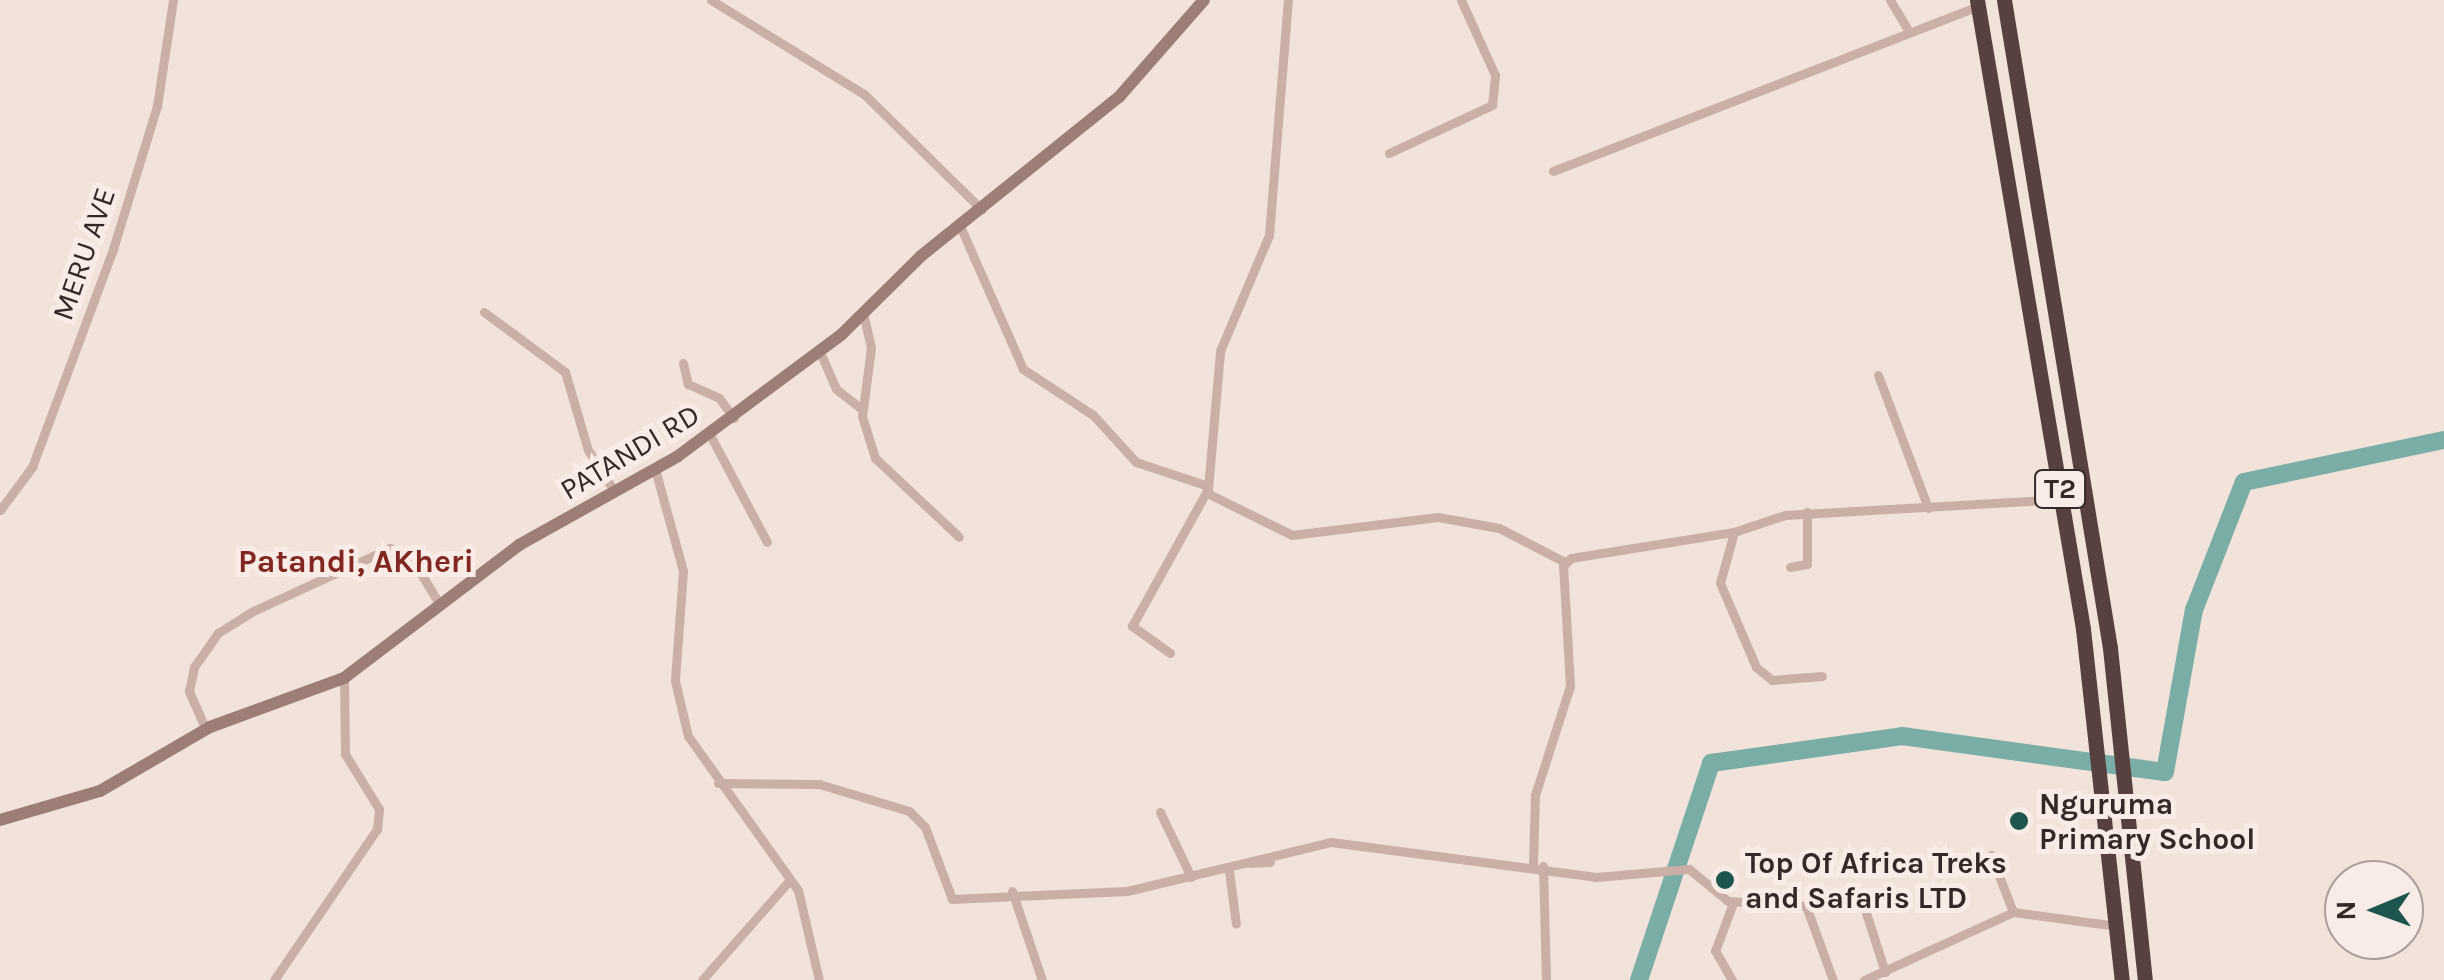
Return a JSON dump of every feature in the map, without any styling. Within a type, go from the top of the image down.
[{"type":"highway","name":"T2","points":[[2004,0],[2110,648],[2144,980]]},
{"type":"highway","name":"T2","points":[[1978,3],[2061,499],[2122,980]]},
{"type":"highway","points":[[2004,146],[2025,142]]},
{"type":"highway","points":[[2016,215],[2036,209]]},
{"type":"street","name":"MERU AVE","points":[[0,510],[32,468],[124,217],[158,106],[173,0]]},
{"type":"street","points":[[711,0],[864,94],[982,210]]},
{"type":"street","name":"PATANDI RD","points":[[0,820],[100,791],[206,730],[344,678],[519,545],[655,469],[734,418],[820,352],[960,226],[1119,97],[1204,0]]},
{"type":"street","points":[[1170,654],[1132,626],[1208,490],[1220,351],[1269,235],[1288,0]]},
{"type":"street","points":[[1389,153],[1492,104],[1495,75],[1461,0]]},
{"type":"street","points":[[1890,0],[1909,32]]},
{"type":"street","points":[[1553,171],[1978,3]]},
{"type":"street","points":[[960,226],[1024,368],[1093,416],[1136,462],[1208,490],[1292,535],[1438,517],[1499,528],[1565,562],[1734,532],[1807,512],[2061,499]]},
{"type":"street","points":[[484,312],[565,372],[582,437],[615,492]]},
{"type":"street","points":[[863,313],[871,348],[862,409],[878,464],[959,538]]},
{"type":"street","points":[[820,352],[836,390],[862,409]]},
{"type":"street","points":[[684,363],[688,384],[734,418]]},
{"type":"street","points":[[1878,375],[1928,508]]},
{"type":"street","points":[[710,434],[767,542]]},
{"type":"street","points":[[655,469],[682,571],[677,693],[694,753],[810,911],[819,980]]},
{"type":"street","points":[[1790,566],[1807,564],[1807,512]]},
{"type":"street","points":[[1734,532],[1720,583],[1756,666],[1772,680],[1822,676]]},
{"type":"street","points":[[206,730],[189,691],[194,667],[218,633],[251,612],[396,548],[440,605]]},
{"type":"street","points":[[1546,980],[1535,795],[1570,686],[1565,562]]},
{"type":"street","points":[[274,980],[377,829],[379,808],[345,754],[344,678]]},
{"type":"street","points":[[718,783],[770,778],[881,798],[922,822],[950,898],[1012,891],[1127,891],[1229,871],[1249,862],[1339,841],[1596,877],[1696,871],[1733,903],[1806,906],[1833,980]]},
{"type":"street","points":[[1160,812],[1191,877]]},
{"type":"street","points":[[1991,855],[2013,912]]},
{"type":"street","points":[[1249,862],[1270,862]]},
{"type":"street","points":[[1229,871],[1236,924]]},
{"type":"street","points":[[702,980],[790,880]]},
{"type":"street","points":[[1012,891],[1042,980]]},
{"type":"street","points":[[1860,894],[1885,972]]},
{"type":"street","points":[[1732,980],[1716,947],[1733,903]]},
{"type":"street","points":[[1864,980],[2013,912],[2117,926]]},
{"type":"waterway","points":[[1639,980],[1711,763],[1902,736],[2165,772],[2194,610],[2244,482],[2444,440]]},
{"type":"place","name":"Nguruma Primary School","points":[[2019,821]]},
{"type":"place","name":"Top Of Africa Treks and Safaris LTD","points":[[1725,880]]},
{"type":"district","name":"Patandi, AKheri","points":[[356,562]]}]
